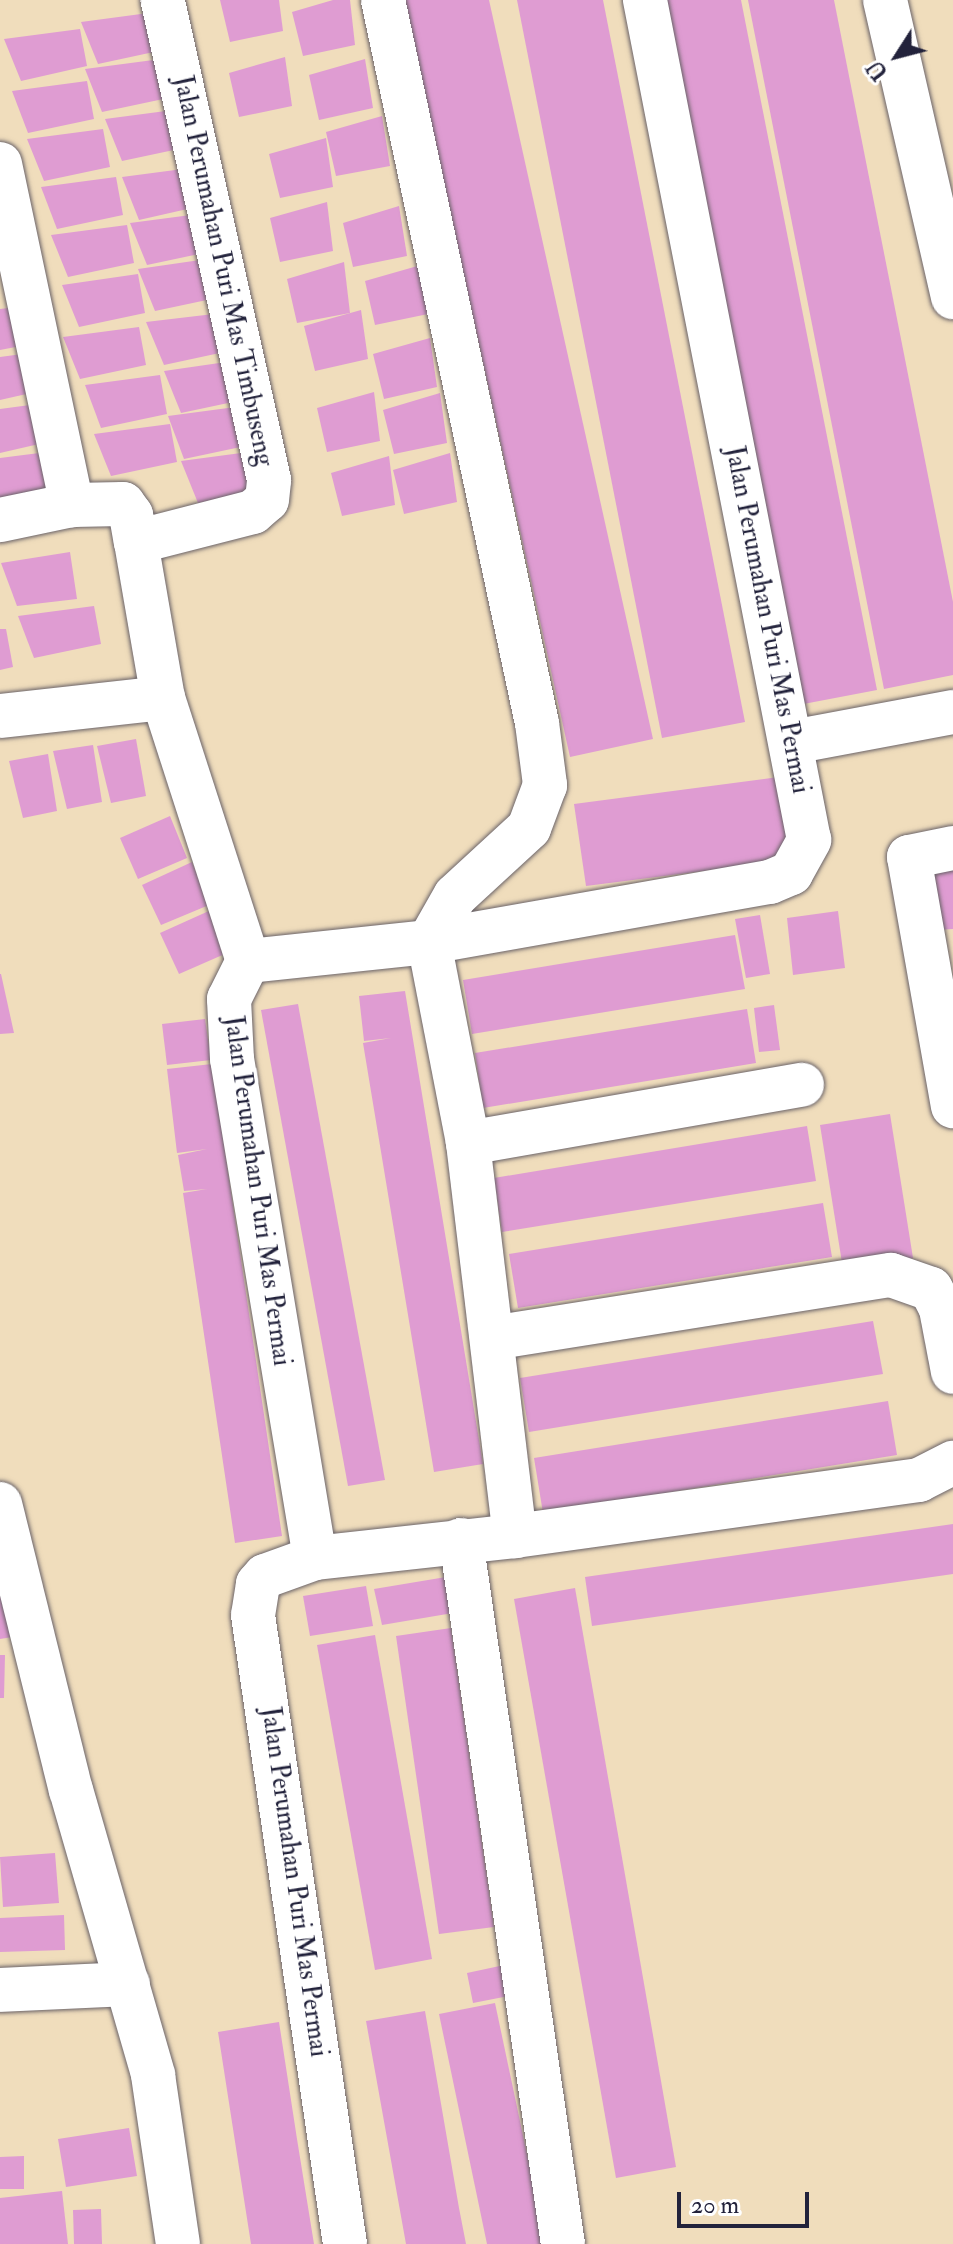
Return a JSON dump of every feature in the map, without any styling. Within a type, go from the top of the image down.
[{"type":"street","name":"Jalan Perumahan Puri Mas Timbuseng","points":[[136,542],[253,512],[267,500],[269,480],[163,0]]},
{"type":"street","points":[[383,0],[508,583],[545,785],[529,828],[455,896],[429,942],[468,1143],[515,1536]]},
{"type":"street","name":"Jalan Perumahan Puri Mas Permai","points":[[315,1558],[227,1022],[229,999],[248,961],[429,942],[770,882],[791,873],[809,840],[645,0]]},
{"type":"street","points":[[885,0],[953,294]]},
{"type":"street","points":[[0,164],[72,505]]},
{"type":"street","points":[[0,520],[72,505],[123,504],[131,515],[163,698],[248,961]]},
{"type":"street","points":[[0,716],[163,698]]},
{"type":"street","points":[[792,742],[953,712]]},
{"type":"street","points":[[953,848],[909,857],[946,1026],[953,1106]]},
{"type":"street","points":[[468,1143],[802,1085]]},
{"type":"street","points":[[492,1338],[891,1275],[931,1289],[941,1309],[953,1372]]},
{"type":"street","name":"Jalan Perumahan Puri Mas Permai","points":[[345,2244],[253,1615],[258,1584],[265,1576],[315,1558],[515,1536],[919,1480],[953,1463]]},
{"type":"street","points":[[0,1504],[71,1790],[153,2075],[178,2244]]},
{"type":"street","points":[[461,1540],[563,2244]]},
{"type":"street","points":[[0,1990],[128,1984]]},
{"type":"building","points":[[220,0],[279,0],[283,31],[230,42]]},
{"type":"building","points":[[333,0],[350,0],[355,45],[303,56],[292,12]]},
{"type":"building","points":[[403,0],[489,0],[653,739],[570,757]]},
{"type":"building","points":[[517,0],[603,0],[745,722],[662,738]]},
{"type":"building","points":[[655,0],[741,0],[877,690],[793,706]]},
{"type":"building","points":[[748,0],[834,0],[953,602],[953,675],[884,689]]},
{"type":"building","points":[[156,12],[163,50],[98,64],[81,22]]},
{"type":"building","points":[[80,29],[87,66],[21,81],[4,39]]},
{"type":"building","points":[[285,57],[292,106],[239,117],[229,73]]},
{"type":"building","points":[[161,59],[168,98],[102,112],[85,69]]},
{"type":"building","points":[[365,59],[373,108],[319,120],[309,75]]},
{"type":"building","points":[[87,81],[94,119],[28,133],[12,91]]},
{"type":"building","points":[[181,109],[188,147],[122,161],[105,119]]},
{"type":"building","points":[[382,116],[390,166],[336,176],[326,132]]},
{"type":"building","points":[[103,129],[110,167],[44,181],[27,139]]},
{"type":"building","points":[[326,138],[333,187],[280,198],[269,154]]},
{"type":"building","points":[[198,167],[205,205],[139,220],[122,177]]},
{"type":"building","points":[[116,177],[123,215],[57,229],[41,187]]},
{"type":"building","points":[[327,202],[333,251],[280,262],[270,218]]},
{"type":"building","points":[[399,206],[407,256],[353,267],[343,223]]},
{"type":"building","points":[[206,213],[213,251],[147,265],[130,223]]},
{"type":"building","points":[[127,225],[134,263],[68,277],[51,235]]},
{"type":"building","points":[[214,258],[221,297],[155,311],[138,269]]},
{"type":"building","points":[[344,262],[350,313],[297,323],[287,279]]},
{"type":"building","points":[[421,265],[428,314],[375,325],[365,281]]},
{"type":"building","points":[[138,274],[145,313],[79,327],[62,285]]},
{"type":"building","points":[[24,306],[31,344],[0,350],[0,309]]},
{"type":"building","points":[[361,310],[368,359],[315,371],[304,326]]},
{"type":"building","points":[[222,313],[229,351],[164,365],[146,322]]},
{"type":"building","points":[[139,327],[146,365],[80,379],[63,337]]},
{"type":"building","points":[[430,338],[437,387],[384,399],[373,354]]},
{"type":"building","points":[[37,352],[44,390],[0,400],[0,357]]},
{"type":"building","points":[[240,360],[247,399],[181,413],[164,371]]},
{"type":"building","points":[[160,375],[167,414],[101,428],[85,385]]},
{"type":"building","points":[[374,392],[380,441],[327,452],[317,408]]},
{"type":"building","points":[[440,393],[447,443],[394,454],[383,410]]},
{"type":"building","points":[[45,403],[52,441],[0,453],[0,409]]},
{"type":"building","points":[[243,406],[250,445],[184,459],[168,416]]},
{"type":"building","points":[[170,424],[177,462],[111,476],[94,434]]},
{"type":"building","points":[[55,451],[62,489],[0,502],[0,458]]},
{"type":"building","points":[[256,451],[263,489],[198,503],[181,461]]},
{"type":"building","points":[[450,453],[457,502],[404,514],[393,470]]},
{"type":"building","points":[[389,456],[395,505],[342,516],[331,473]]},
{"type":"building","points":[[70,552],[77,599],[17,606],[1,563]]},
{"type":"building","points":[[94,606],[101,644],[34,658],[18,616]]},
{"type":"building","points":[[0,629],[6,629],[13,667],[0,670]]},
{"type":"building","points":[[136,739],[146,796],[111,803],[97,746]]},
{"type":"building","points":[[93,745],[102,802],[67,809],[53,751]]},
{"type":"building","points":[[48,754],[57,811],[23,818],[9,761]]},
{"type":"building","points":[[786,776],[798,859],[586,886],[574,804]]},
{"type":"building","points":[[170,816],[187,858],[138,879],[120,838]]},
{"type":"building","points":[[192,862],[209,905],[161,925],[142,885]]},
{"type":"building","points":[[953,866],[953,929],[937,930],[918,872]]},
{"type":"building","points":[[211,910],[227,953],[179,974],[160,933]]},
{"type":"building","points":[[838,911],[845,968],[793,975],[787,918]]},
{"type":"building","points":[[760,915],[770,974],[746,978],[735,919]]},
{"type":"building","points":[[735,935],[745,989],[472,1034],[463,980]]},
{"type":"building","points":[[1,974],[14,1033],[0,1034]]},
{"type":"building","points":[[405,991],[483,1464],[434,1472],[363,1043],[391,1038],[364,1041],[359,996]]},
{"type":"building","points":[[298,1004],[385,1480],[348,1486],[261,1010]]},
{"type":"building","points":[[774,1005],[780,1050],[759,1052],[754,1008]]},
{"type":"building","points":[[747,1009],[756,1063],[483,1108],[475,1053]]},
{"type":"building","points":[[205,1019],[211,1060],[167,1065],[162,1024]]},
{"type":"building","points":[[212,1064],[282,1536],[235,1543],[183,1193],[207,1189],[184,1191],[178,1155],[207,1149],[177,1153],[167,1069]]},
{"type":"building","points":[[890,1114],[913,1258],[843,1269],[820,1125]]},
{"type":"building","points":[[807,1126],[816,1181],[502,1232],[494,1178]]},
{"type":"building","points":[[823,1203],[832,1257],[518,1308],[509,1254]]},
{"type":"building","points":[[873,1321],[883,1374],[529,1432],[520,1378]]},
{"type":"building","points":[[888,1401],[897,1455],[543,1513],[534,1458]]},
{"type":"building","points":[[953,1524],[953,1574],[592,1626],[585,1577]]},
{"type":"building","points":[[0,1562],[19,1636],[0,1639]]},
{"type":"building","points":[[446,1577],[453,1613],[382,1625],[374,1589]]},
{"type":"building","points":[[366,1586],[373,1626],[310,1636],[303,1596]]},
{"type":"building","points":[[575,1588],[676,2167],[616,2178],[514,1599]]},
{"type":"building","points":[[451,1628],[494,1927],[439,1934],[396,1636]]},
{"type":"building","points":[[375,1635],[432,1959],[375,1970],[317,1645]]},
{"type":"building","points":[[0,1655],[5,1655],[4,1698],[0,1698]]},
{"type":"building","points":[[55,1853],[59,1903],[3,1907],[0,1857]]},
{"type":"building","points":[[64,1915],[65,1950],[0,1952],[0,1918]]},
{"type":"building","points":[[509,1964],[514,1995],[473,2003],[467,1973]]},
{"type":"building","points":[[495,2003],[546,2244],[487,2244],[439,2014]]},
{"type":"building","points":[[425,2011],[466,2244],[406,2244],[366,2021]]},
{"type":"building","points":[[279,2022],[314,2244],[251,2244],[218,2032]]},
{"type":"building","points":[[129,2128],[137,2176],[66,2187],[58,2139]]},
{"type":"building","points":[[24,2156],[24,2189],[0,2189],[0,2157]]},
{"type":"building","points":[[62,2191],[68,2244],[0,2244],[0,2198]]},
{"type":"building","points":[[101,2209],[102,2244],[74,2244],[73,2210]]}]
